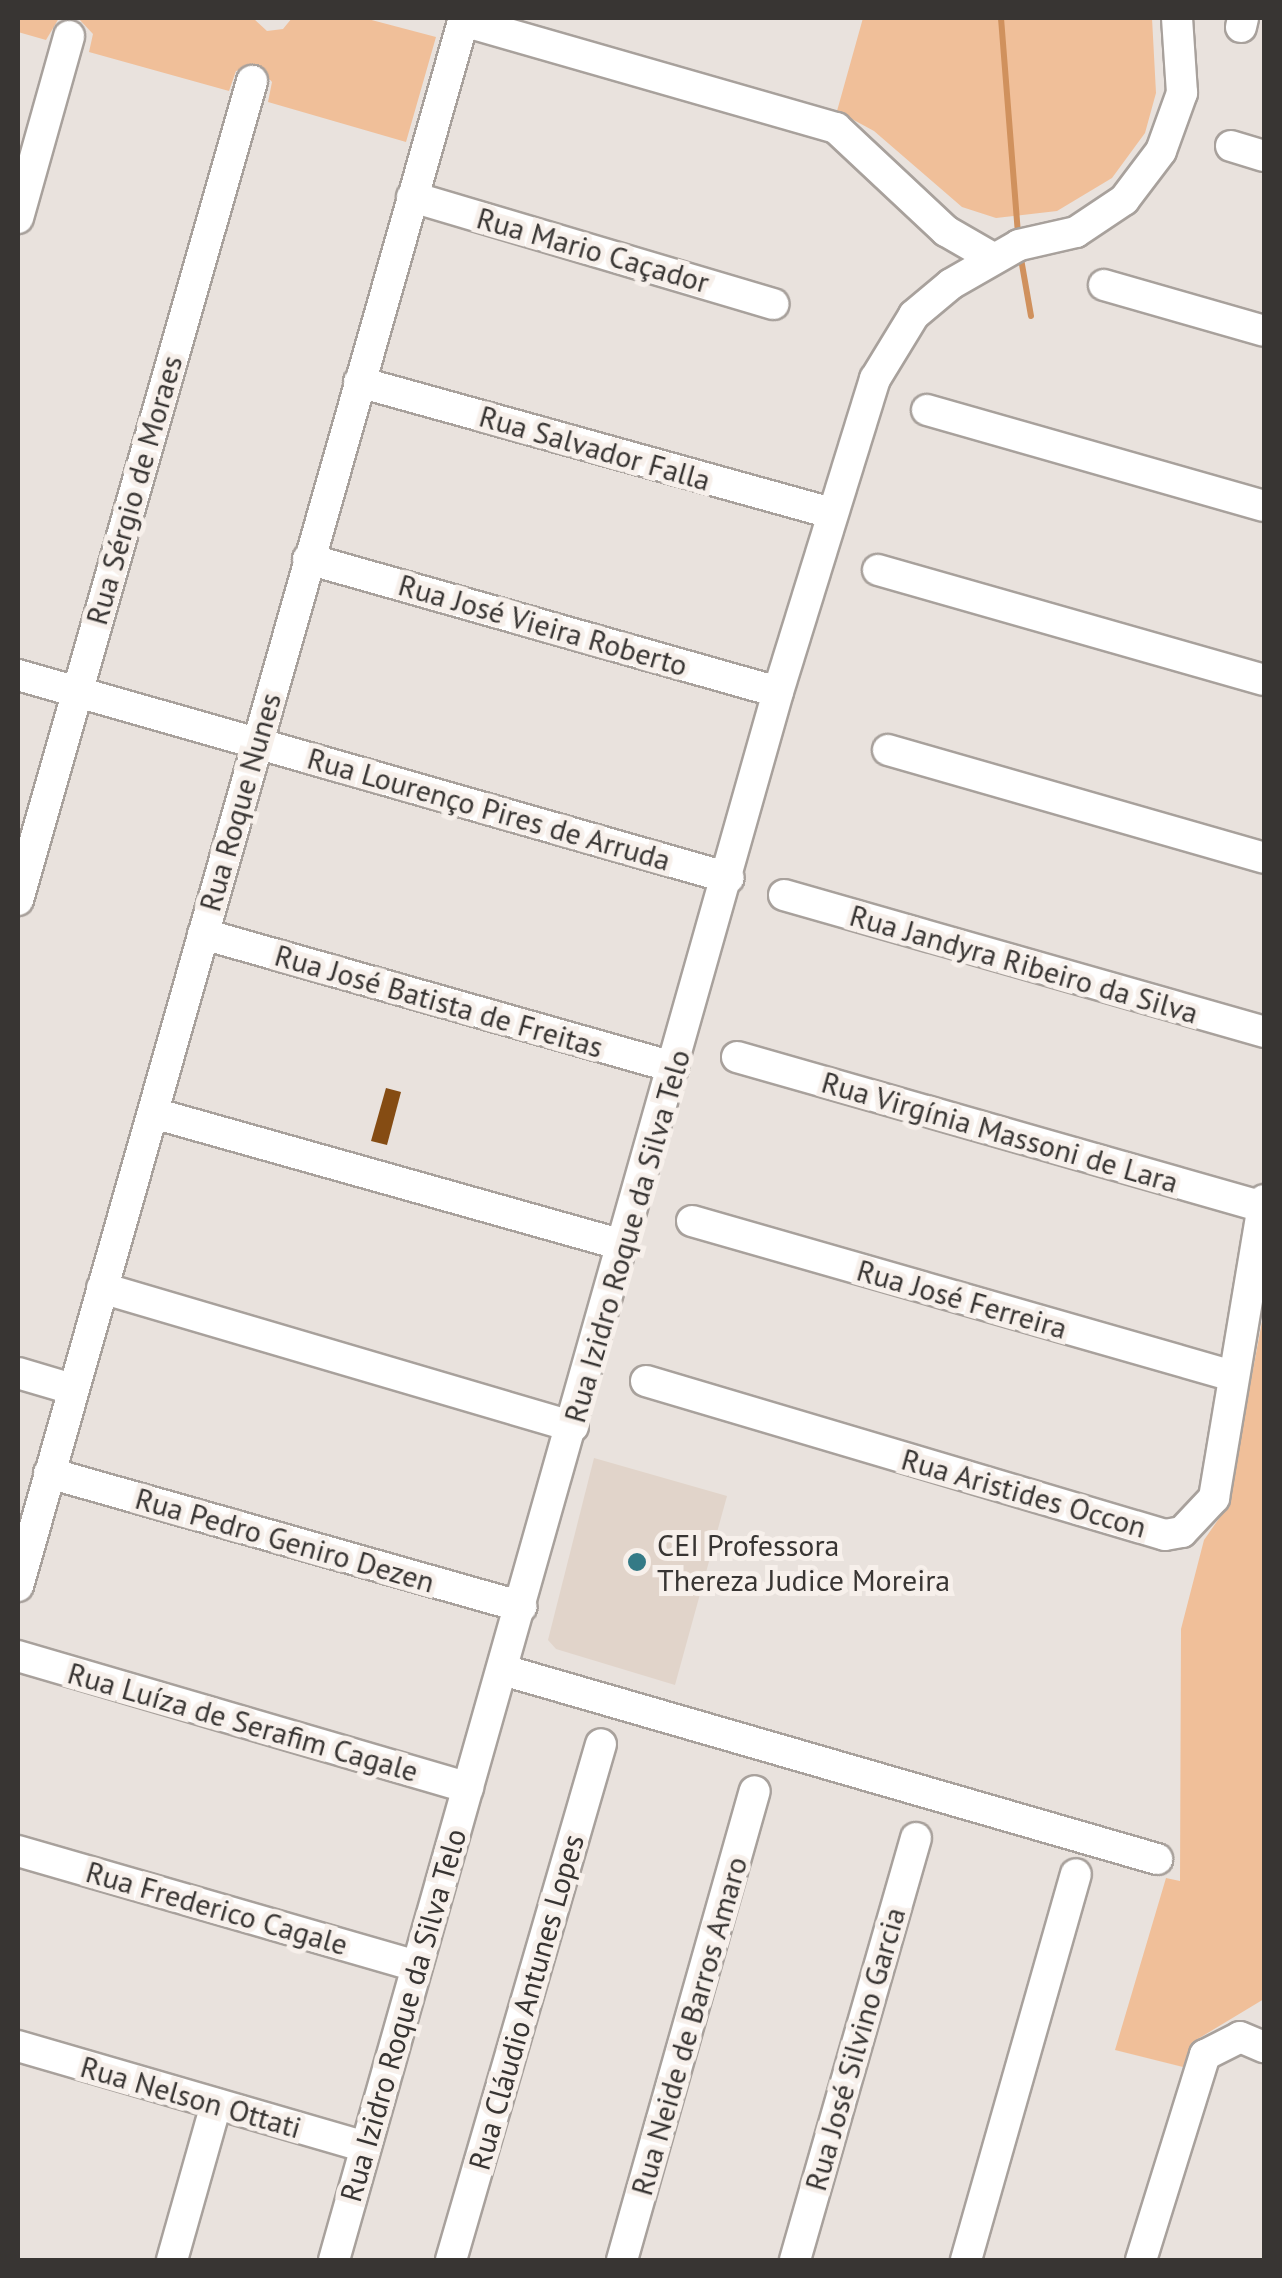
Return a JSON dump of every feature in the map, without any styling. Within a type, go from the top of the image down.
[{"type":"street","name":"Rua Izidro Roque da Silva Telo","points":[[334,2260],[729,878],[778,692],[875,379],[914,316],[993,258],[1076,232],[1124,200],[1161,151],[1182,94],[1177,18]]},
{"type":"street","points":[[463,19],[836,128],[946,231],[993,258]]},
{"type":"street","name":"Rua Roque Nunes","points":[[18,1586],[463,19]]},
{"type":"street","points":[[18,218],[70,36]]},
{"type":"street","name":"Rua Sérgio de Moraes","points":[[18,900],[252,81]]},
{"type":"street","points":[[1231,146],[1264,156]]},
{"type":"street","name":"Rua Mario Caçador","points":[[412,197],[774,304]]},
{"type":"street","points":[[1104,285],[1264,331]]},
{"type":"street","name":"Rua Salvador Falla","points":[[359,382],[831,512]]},
{"type":"street","points":[[927,410],[1264,506]]},
{"type":"street","name":"Rua José Vieira Roberto","points":[[308,559],[778,692]]},
{"type":"street","points":[[878,570],[1264,680]]},
{"type":"street","name":"Rua Lourenço Pires de Arruda","points":[[18,674],[729,878]]},
{"type":"street","points":[[888,750],[1264,858]]},
{"type":"street","name":"Rua Jandyra Ribeiro da Silva","points":[[784,895],[1264,1032]]},
{"type":"street","name":"Rua José Batista de Freitas","points":[[204,934],[674,1067]]},
{"type":"street","name":"Rua Virgínia Massoni de Lara","points":[[738,1057],[1264,1204]]},
{"type":"street","points":[[153,1113],[624,1245]]},
{"type":"street","name":"Rua Aristides Occon","points":[[646,1381],[1166,1535],[1195,1524],[1214,1498],[1264,1204]]},
{"type":"street","name":"Rua José Ferreira","points":[[692,1222],[1232,1376]]},
{"type":"street","points":[[102,1288],[573,1428]]},
{"type":"street","points":[[18,1373],[72,1388]]},
{"type":"street","name":"Rua Pedro Geniro Dezen","points":[[49,1473],[521,1607]]},
{"type":"street","name":"Rua Luíza de Serafim Cagale","points":[[18,1656],[468,1788]]},
{"type":"street","points":[[503,1670],[1157,1860]]},
{"type":"street","name":"Rua Cláudio Antunes Lopes","points":[[451,2260],[601,1744]]},
{"type":"street","name":"Rua Neide de Barros Amaro","points":[[622,2260],[756,1791]]},
{"type":"street","name":"Rua José Silvino Garcia","points":[[795,2260],[916,1838]]},
{"type":"street","name":"Rua Frederico Cagale","points":[[18,1851],[416,1966]]},
{"type":"street","points":[[966,2260],[1076,1874]]},
{"type":"street","points":[[1142,2260],[1204,2054],[1240,2038],[1264,2047]]},
{"type":"street","name":"Rua Nelson Ottati","points":[[18,2046],[366,2146]]},
{"type":"street","points":[[172,2260],[216,2104]]},
{"type":"shaded area","points":[[18,18],[59,18],[46,40],[18,32]]},
{"type":"shaded area","points":[[78,18],[253,18],[267,31],[283,29],[292,18],[364,18],[436,37],[406,142],[268,102],[272,82],[257,65],[236,71],[229,91],[89,52],[93,34]]},
{"type":"shaded area","points":[[863,18],[1152,18],[1156,93],[1145,133],[1112,178],[1057,211],[996,218],[962,207],[874,131],[837,111]]},
{"type":"shaded area","points":[[1264,1311],[1264,1999],[1196,2040],[1183,2067],[1115,2050],[1166,1878],[1180,1881],[1181,1629],[1204,1540],[1227,1507]]},
{"type":"shaded area","name":"CEI Professora Thereza Judice Moreira","points":[[594,1458],[727,1496],[675,1685],[556,1649],[548,1640]]},
{"type":"building","points":[[386,1088],[401,1092],[387,1145],[371,1141]]},
{"type":"waterway","points":[[1001,18],[1018,236]]},
{"type":"waterway","points":[[1020,253],[1031,316]]},
{"type":"place","name":"CEI Professora Thereza Judice Moreira","points":[[637,1562]]}]
